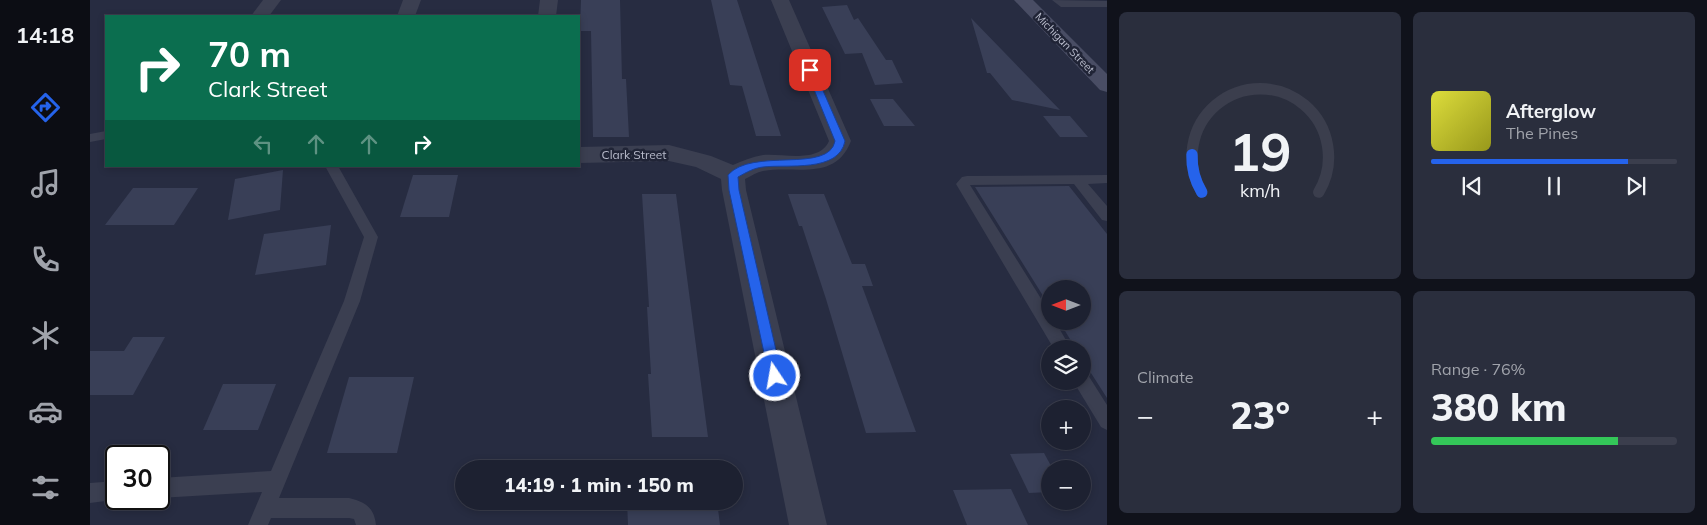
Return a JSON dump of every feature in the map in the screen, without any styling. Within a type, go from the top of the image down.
[{"type":"street","points":[[261,15],[272,0]]},
{"type":"street","points":[[406,15],[412,0]]},
{"type":"street","points":[[547,15],[549,0]]},
{"type":"street","points":[[780,0],[840,141],[838,149],[832,155],[804,163],[763,164],[748,167],[733,175],[734,190],[808,525]]},
{"type":"street","name":"Michigan Street","points":[[1023,0],[1107,86]]},
{"type":"street","name":"Clark Street","points":[[580,154],[669,153],[703,160],[733,175]]},
{"type":"lane","points":[[1059,2],[1107,4]]},
{"type":"lane","points":[[90,138],[105,135]]},
{"type":"lane","points":[[332,167],[370,238],[352,301],[262,516],[349,508],[360,511],[365,518],[366,525]]},
{"type":"lane","points":[[1077,179],[1107,216]]},
{"type":"lane","points":[[1057,340],[962,184],[967,180],[1107,179]]},
{"type":"lane","points":[[1087,390],[1107,422]]},
{"type":"lane","points":[[170,487],[276,481]]},
{"type":"lane","points":[[90,493],[105,492]]},
{"type":"building","points":[[581,0],[620,0],[622,79],[626,79],[629,137],[593,137],[591,31],[580,31]]},
{"type":"building","points":[[711,0],[737,0],[781,136],[756,136],[742,86],[730,85]]},
{"type":"building","points":[[847,5],[854,20],[858,18],[886,60],[892,60],[903,83],[875,85],[862,53],[845,54],[822,7]]},
{"type":"building","points":[[971,18],[1060,110],[1012,100],[990,73],[987,73]]},
{"type":"building","points":[[870,99],[893,99],[915,126],[884,126]]},
{"type":"building","points":[[1043,116],[1070,116],[1088,137],[1060,137]]},
{"type":"building","points":[[283,170],[280,210],[228,220],[235,179]]},
{"type":"building","points":[[413,175],[458,175],[449,217],[400,217]]},
{"type":"building","points":[[1069,186],[1107,234],[1107,398],[1091,373],[1091,340],[1071,340],[1064,330],[1091,330],[1091,280],[1041,280],[1041,293],[975,187]]},
{"type":"building","points":[[133,188],[198,188],[174,225],[105,225]]},
{"type":"building","points":[[642,194],[676,194],[708,437],[652,437],[648,374],[651,374],[647,307],[649,307]]},
{"type":"building","points":[[788,194],[824,194],[852,264],[865,264],[873,286],[862,286],[916,432],[866,433],[826,299],[802,226],[799,226]]},
{"type":"building","points":[[331,225],[326,265],[255,275],[264,234]]},
{"type":"building","points":[[133,337],[165,337],[133,395],[90,395],[90,351],[124,351]]},
{"type":"building","points":[[349,377],[414,377],[397,453],[327,453]]},
{"type":"building","points":[[223,384],[276,384],[258,430],[203,430]]},
{"type":"building","points":[[1044,453],[1048,460],[1041,460],[1041,492],[1029,493],[1010,454]]},
{"type":"building","points":[[1011,489],[1028,525],[967,525],[953,490]]},
{"type":"building","points":[[627,510],[718,510],[720,525],[628,525]]},
{"type":"route","points":[[775,376],[734,190],[733,175],[748,167],[763,164],[804,163],[817,160],[832,155],[838,149],[840,141],[810,70]]}]
